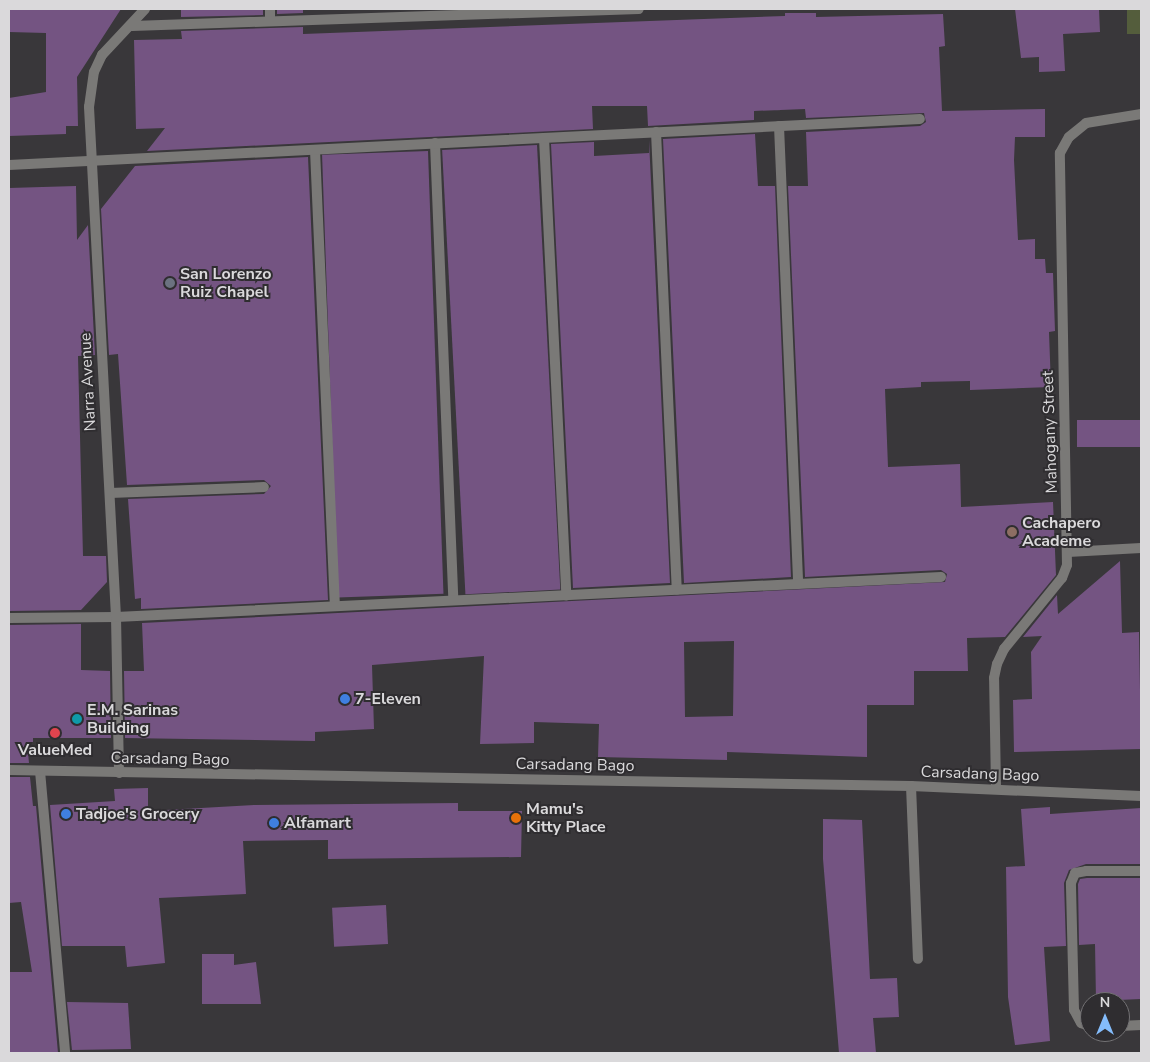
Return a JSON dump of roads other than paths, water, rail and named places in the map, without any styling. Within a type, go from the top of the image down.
[{"type":"street","name":"Narra Avenue","points":[[120,773],[116,617],[89,107],[94,72],[102,55],[132,26],[145,9]]},
{"type":"street","points":[[270,9],[270,21]]},
{"type":"street","points":[[132,26],[638,9]]},
{"type":"street","name":"Mahogany Street","points":[[996,788],[994,678],[998,664],[1004,649],[1062,578],[1068,552],[1058,172],[1060,153],[1069,137],[1086,123],[1141,114]]},
{"type":"street","points":[[9,165],[920,119]]},
{"type":"street","points":[[779,126],[798,584]]},
{"type":"street","points":[[656,132],[677,590]]},
{"type":"street","points":[[544,138],[566,595]]},
{"type":"street","points":[[435,143],[454,600]]},
{"type":"street","points":[[314,150],[336,606]]},
{"type":"street","points":[[110,493],[264,487]]},
{"type":"street","points":[[1068,552],[1141,548]]},
{"type":"street","points":[[9,618],[116,617],[941,577]]},
{"type":"street","name":"Carsadang Bago","points":[[9,770],[911,786],[996,788],[1141,796]]},
{"type":"street","points":[[40,771],[65,1053]]},
{"type":"street","points":[[911,786],[918,959]]},
{"type":"street","points":[[1080,1021],[1074,1010],[1071,883],[1075,873],[1086,871],[1141,871]]},
{"type":"place","name":"San Lorenzo Ruiz Chapel","points":[[170,283]]},
{"type":"place","name":"Cachapero Academe","points":[[1012,532]]},
{"type":"place","name":"7-Eleven","points":[[345,699]]},
{"type":"place","name":"E.M. Sarinas Building","points":[[77,719]]},
{"type":"place","name":"ValueMed","points":[[55,733]]},
{"type":"place","name":"Tadjoe's Grocery","points":[[66,814]]},
{"type":"place","name":"Mamu's Kitty Place","points":[[516,818]]},
{"type":"place","name":"Alfamart","points":[[274,823]]}]
